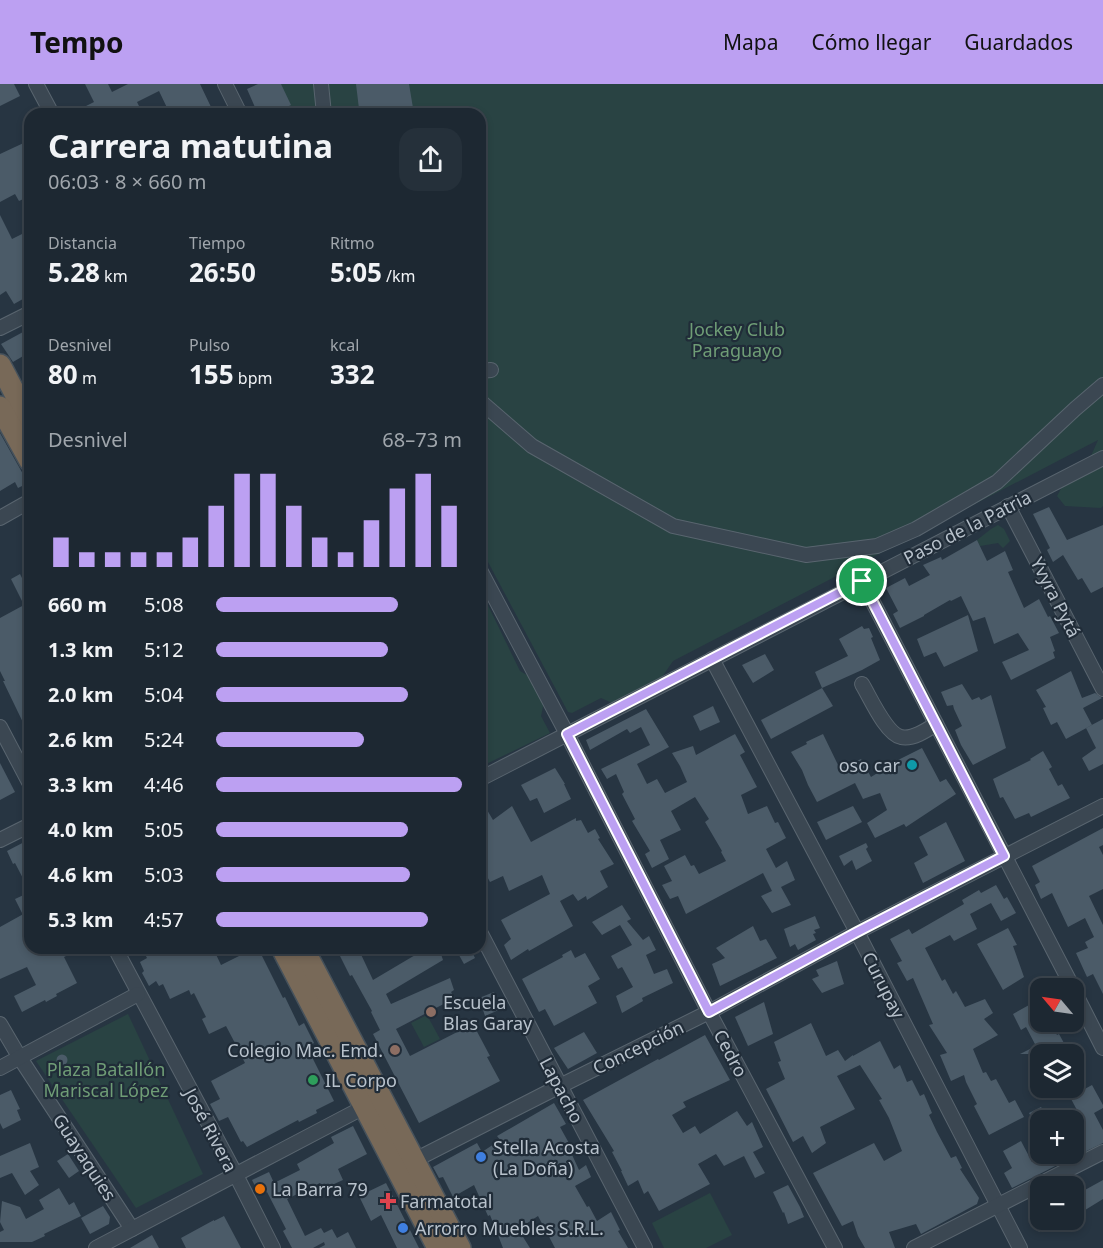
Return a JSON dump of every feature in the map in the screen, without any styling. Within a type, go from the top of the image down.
[{"type":"highway","points":[[0,365],[24,411]]},
{"type":"highway","points":[[0,407],[24,450]]},
{"type":"highway","points":[[286,954],[373,1102]]},
{"type":"highway","points":[[306,954],[373,1102],[405,1164],[438,1248]]},
{"type":"highway","points":[[405,1164],[460,1248]]},
{"type":"street","points":[[36,84],[49,108]]},
{"type":"street","points":[[225,84],[237,108]]},
{"type":"street","points":[[321,84],[323,108]]},
{"type":"street","points":[[0,328],[24,316]]},
{"type":"street","points":[[486,406],[532,446],[673,526],[806,555],[877,546],[916,529],[997,482],[1103,385]]},
{"type":"street","name":"Paso de la Patria","points":[[486,776],[1103,458]]},
{"type":"street","points":[[0,518],[24,504]]},
{"type":"street","name":"Yvyra Pytá","points":[[1008,506],[1103,689]]},
{"type":"street","name":"Cedro","points":[[486,581],[709,1012],[835,1248]]},
{"type":"street","points":[[862,581],[1067,978]]},
{"type":"street","name":"Curupay","points":[[712,659],[857,932],[1020,1248]]},
{"type":"street","points":[[862,684],[887,727],[895,735],[903,738],[925,732],[936,724]]},
{"type":"street","points":[[0,727],[24,773]]},
{"type":"street","name":"Concepción","points":[[405,1164],[709,1012],[857,932],[1103,806]]},
{"type":"street","points":[[0,840],[24,828]]},
{"type":"street","name":"Lapacho","points":[[486,944],[645,1248]]},
{"type":"street","name":"José Rivera","points":[[117,954],[273,1248]]},
{"type":"street","points":[[0,1068],[138,994]]},
{"type":"street","points":[[1084,1011],[1103,1048]]},
{"type":"street","name":"Guayaquies","points":[[0,1024],[132,1229]]},
{"type":"street","points":[[96,1248],[373,1102]]},
{"type":"street","points":[[914,1248],[1103,1152]]},
{"type":"green space","name":"Jockey Club Paraguayo","points":[[263,84],[1103,84],[1103,506],[1101,508],[1065,506],[1057,496],[1063,485],[1083,474],[1098,440],[673,661],[660,680],[621,707],[601,698],[572,713],[568,712],[486,558],[486,108],[281,108],[276,105]]},
{"type":"green space","points":[[998,525],[1004,529],[1010,541],[1003,548],[998,543],[980,546],[977,540]]},
{"type":"green space","points":[[486,601],[520,671],[537,681],[544,702],[541,716],[550,733],[486,764]]},
{"type":"green space","name":"Plaza Batallón Mariscal López","points":[[128,1014],[203,1174],[136,1208],[36,1061]]},
{"type":"green space","points":[[427,1015],[440,1039],[424,1047],[411,1023]]},
{"type":"green space","points":[[710,1193],[732,1235],[706,1248],[664,1248],[652,1223]]},
{"type":"building","points":[[0,84],[14,84],[20,96],[0,106]]},
{"type":"building","points":[[85,84],[108,84],[112,92],[128,84],[200,84],[211,107],[167,108],[159,91],[137,102],[140,108],[82,108],[94,102]]},
{"type":"building","points":[[258,84],[281,84],[291,105],[285,108],[255,108],[247,89]]},
{"type":"building","points":[[356,84],[409,84],[413,108],[370,108],[369,106],[359,108]]},
{"type":"building","points":[[24,143],[24,199],[19,201],[15,194],[0,202],[0,154]]},
{"type":"building","points":[[0,215],[12,239],[24,233],[24,298],[14,304],[6,291],[0,295]]},
{"type":"building","points":[[23,332],[24,356],[13,362],[1,344]]},
{"type":"building","points":[[0,433],[24,476],[24,485],[18,488],[15,482],[0,491]]},
{"type":"building","points":[[1049,507],[1067,540],[1103,525],[1103,587],[1091,593],[1082,578],[1078,580],[1063,555],[1053,562],[1047,550],[1050,548],[1033,514]]},
{"type":"building","points":[[977,540],[987,561],[1005,551],[1013,570],[1008,572],[1024,608],[1039,599],[1059,633],[1050,637],[1055,658],[1011,680],[1002,662],[1029,650],[1018,633],[994,644],[985,617],[973,621],[961,596],[900,628],[893,614],[898,611],[886,588],[905,578],[909,586],[930,575],[923,565],[941,557],[942,560]]},
{"type":"building","points":[[20,574],[24,582],[24,605],[11,579]]},
{"type":"building","points":[[24,605],[24,725],[0,671],[0,618]]},
{"type":"building","points":[[968,615],[978,651],[944,667],[936,652],[924,657],[917,639]]},
{"type":"building","points":[[862,626],[864,629],[869,628],[880,660],[822,688],[815,672],[848,656],[839,639]]},
{"type":"building","points":[[765,654],[774,670],[753,683],[742,665]]},
{"type":"building","points":[[1071,671],[1082,698],[1095,693],[1102,698],[1083,708],[1092,725],[1066,739],[1057,722],[1051,725],[1043,708],[1046,707],[1036,690]]},
{"type":"building","points":[[962,684],[972,700],[979,697],[981,700],[991,695],[1006,748],[973,765],[955,730],[962,726],[953,705],[947,706],[941,692]]},
{"type":"building","points":[[822,688],[833,706],[771,739],[761,720]]},
{"type":"building","points":[[713,706],[720,722],[700,731],[693,716]]},
{"type":"building","points":[[646,709],[669,747],[637,764],[647,784],[657,779],[665,793],[687,782],[672,753],[693,746],[696,755],[735,734],[745,752],[740,755],[757,787],[741,795],[748,814],[767,806],[775,823],[778,822],[786,838],[766,849],[776,868],[787,861],[795,880],[781,887],[791,905],[772,913],[761,896],[772,891],[763,873],[686,914],[678,896],[670,899],[662,885],[672,881],[664,866],[685,855],[699,874],[726,861],[705,822],[709,819],[695,797],[671,811],[681,830],[660,840],[669,859],[652,868],[645,854],[650,851],[632,821],[635,819],[622,794],[624,792],[616,774],[607,779],[601,769],[650,745],[641,727],[630,733],[627,729],[590,750],[586,740]]},
{"type":"building","points":[[1103,719],[1103,764],[1089,771],[1082,758],[1096,748],[1086,728]]},
{"type":"building","points":[[823,734],[840,769],[861,759],[871,777],[922,748],[940,782],[946,779],[956,794],[906,827],[904,824],[875,838],[867,823],[887,810],[880,793],[863,799],[855,783],[817,802],[791,752]]},
{"type":"building","points":[[1043,751],[1052,767],[1049,769],[1058,786],[1062,784],[1070,798],[1031,817],[1029,813],[1015,819],[1003,797],[1000,798],[993,779],[1031,760]]},
{"type":"building","points":[[0,763],[15,792],[0,800]]},
{"type":"building","points":[[555,768],[571,799],[544,813],[537,798],[530,801],[521,785]]},
{"type":"building","points":[[512,806],[531,842],[576,818],[576,821],[581,820],[588,833],[595,829],[600,838],[598,839],[614,864],[600,871],[608,887],[587,900],[586,896],[578,901],[573,894],[560,901],[573,926],[511,960],[504,945],[511,939],[501,920],[550,894],[542,875],[509,891],[503,876],[490,882],[486,874],[486,808],[493,820]]},
{"type":"building","points":[[853,806],[862,822],[826,840],[817,822]]},
{"type":"building","points":[[946,822],[965,861],[923,883],[914,863],[928,855],[919,837]]},
{"type":"building","points":[[1103,828],[1103,845],[1099,847],[1103,855],[1103,889],[1089,896],[1103,925],[1103,994],[1093,974],[1087,977],[1076,953],[1088,948],[1085,942],[1094,937],[1085,918],[1068,927],[1052,893],[1041,899],[1035,885],[1040,882],[1032,866]]},
{"type":"building","points":[[24,842],[24,880],[15,863],[13,864],[7,851]]},
{"type":"building","points":[[866,843],[868,847],[866,849],[872,861],[856,870],[852,860],[844,866],[839,856]]},
{"type":"building","points":[[996,885],[1004,899],[1007,897],[1016,913],[1001,921],[991,903],[970,914],[977,929],[954,941],[950,935],[925,948],[942,981],[945,979],[953,994],[956,991],[965,1007],[985,999],[993,1013],[984,1019],[998,1035],[973,1049],[983,1073],[986,1072],[991,1081],[996,1079],[1009,1103],[1015,1100],[1024,1117],[989,1135],[974,1106],[977,1104],[964,1075],[951,1081],[940,1055],[947,1053],[929,1025],[933,1024],[913,978],[907,981],[897,963],[902,961],[890,939],[909,929],[912,934],[964,904],[962,900],[979,890],[981,893]]},
{"type":"building","points":[[24,895],[24,912],[22,913],[15,899]]},
{"type":"building","points":[[622,905],[631,919],[627,921],[643,940],[649,936],[656,950],[646,955],[654,974],[667,969],[673,983],[642,998],[643,1001],[622,1013],[616,996],[633,987],[622,967],[618,969],[611,956],[632,945],[620,925],[602,935],[592,922]]},
{"type":"building","points":[[24,914],[24,954],[65,954],[64,957],[77,983],[46,1002],[45,1000],[22,1012],[14,996],[36,985],[27,967],[0,979],[0,927]]},
{"type":"building","points":[[815,916],[820,928],[814,930],[816,940],[798,950],[795,944],[790,947],[784,929]]},
{"type":"building","points":[[753,926],[760,941],[766,939],[777,958],[720,986],[712,964],[725,958],[716,948]]},
{"type":"building","points":[[1008,928],[1017,945],[1013,946],[1024,977],[1003,990],[977,944]]},
{"type":"building","points":[[571,950],[575,958],[585,953],[600,979],[588,986],[597,1003],[554,1026],[545,1009],[539,1012],[522,979],[563,957],[562,955]]},
{"type":"building","points":[[145,954],[216,954],[221,965],[241,954],[261,954],[299,1026],[304,1023],[314,1043],[307,1047],[334,1101],[316,1110],[317,1113],[299,1122],[298,1120],[247,1147],[243,1141],[241,1142],[228,1117],[219,1121],[210,1104],[220,1099],[211,1081],[245,1063],[226,1026],[209,1034],[202,1019],[206,1017],[194,993],[191,995],[189,990],[170,999],[163,984],[159,986],[156,981],[149,986],[142,973],[144,971],[140,962],[147,958]]},
{"type":"building","points":[[339,954],[361,954],[373,980],[417,954],[441,954],[443,960],[386,994],[391,1004],[450,978],[454,990],[451,992],[455,998],[396,1029],[410,1056],[473,1024],[500,1081],[419,1123],[373,1034],[380,1030],[372,1011],[352,975],[350,976]]},
{"type":"building","points":[[458,954],[473,954],[475,958],[464,964]]},
{"type":"building","points":[[837,961],[844,984],[822,993],[812,979],[819,976],[816,970]]},
{"type":"building","points":[[494,992],[501,1009],[485,1016],[479,998]]},
{"type":"building","points":[[764,1002],[773,1034],[748,1046],[735,1017]]},
{"type":"building","points":[[1030,1004],[1030,1032],[1055,1032],[1064,1044],[1035,1044],[1026,1027],[1021,1030],[1013,1014]]},
{"type":"building","points":[[811,1023],[826,1056],[838,1050],[845,1061],[880,1041],[894,1069],[900,1065],[907,1082],[912,1080],[920,1096],[924,1094],[932,1113],[929,1115],[937,1132],[951,1158],[956,1156],[962,1168],[960,1169],[979,1198],[977,1204],[921,1234],[916,1224],[889,1232],[895,1248],[865,1248],[853,1221],[842,1226],[813,1173],[874,1143],[884,1161],[902,1151],[879,1100],[882,1099],[860,1065],[837,1076],[855,1109],[820,1127],[826,1143],[812,1153],[803,1136],[793,1142],[766,1089],[785,1079],[778,1062],[781,1061],[774,1042]]},
{"type":"building","points":[[584,1032],[597,1053],[568,1069],[554,1048]]},
{"type":"building","points":[[705,1035],[730,1080],[683,1102],[686,1107],[672,1115],[683,1133],[695,1126],[700,1134],[737,1111],[747,1126],[752,1122],[763,1147],[753,1152],[765,1173],[755,1178],[744,1156],[724,1166],[716,1154],[698,1164],[710,1184],[659,1211],[648,1191],[644,1194],[638,1180],[628,1186],[612,1152],[614,1151],[583,1100]]},
{"type":"building","points":[[1030,1049],[1030,1056],[1020,1054]]},
{"type":"building","points":[[62,1055],[66,1056],[66,1064],[62,1065],[58,1064],[57,1060],[58,1056]]},
{"type":"building","points":[[1092,1085],[1103,1105],[1103,1108],[1094,1113],[1103,1130],[1103,1143],[1084,1152],[1084,1128],[1086,1127],[1084,1110],[1077,1110],[1071,1098],[1084,1098],[1084,1089]]},
{"type":"building","points":[[11,1090],[20,1109],[17,1110],[21,1120],[3,1129],[0,1123],[0,1095]]},
{"type":"building","points":[[554,1103],[566,1124],[560,1127],[570,1145],[568,1146],[579,1170],[586,1165],[591,1177],[575,1186],[597,1221],[611,1212],[628,1248],[555,1248],[538,1216],[518,1229],[530,1248],[503,1248],[490,1215],[488,1216],[474,1185],[453,1197],[443,1177],[439,1178],[433,1167],[477,1143],[482,1152],[500,1140],[497,1136]]},
{"type":"building","points":[[353,1126],[367,1154],[338,1169],[343,1180],[323,1189],[320,1183],[287,1199],[305,1236],[321,1228],[324,1233],[332,1229],[337,1238],[348,1232],[356,1248],[319,1248],[325,1245],[324,1242],[313,1248],[292,1248],[283,1231],[286,1229],[267,1192],[260,1196],[252,1180],[269,1172],[274,1183],[300,1170],[297,1164],[334,1143],[331,1137]]},
{"type":"building","points":[[1021,1141],[1030,1158],[1030,1164],[1059,1164],[1036,1176],[1030,1176],[1030,1179],[1012,1188],[1004,1173],[1012,1168],[1003,1151]]},
{"type":"building","points":[[30,1143],[39,1167],[30,1171],[39,1185],[25,1195],[12,1173],[0,1178],[0,1156]]},
{"type":"building","points":[[68,1154],[79,1171],[69,1178],[57,1161]]},
{"type":"building","points":[[1103,1180],[1103,1199],[1084,1211],[1084,1190]]},
{"type":"building","points":[[386,1183],[419,1248],[397,1248],[381,1215],[371,1221],[359,1196]]},
{"type":"building","points":[[788,1185],[804,1217],[788,1224],[773,1192]]},
{"type":"building","points":[[59,1188],[69,1205],[74,1202],[81,1216],[32,1242],[0,1242],[0,1232],[4,1230],[0,1222],[2,1201],[20,1207],[26,1219],[44,1209],[39,1200]]},
{"type":"building","points":[[103,1206],[110,1217],[109,1224],[90,1234],[81,1218]]},
{"type":"building","points":[[224,1216],[241,1248],[186,1248],[181,1238]]},
{"type":"building","points":[[152,1235],[159,1248],[130,1248]]},
{"type":"place","name":"oso car","points":[[912,765]]},
{"type":"place","name":"Escuela Blas Garay","points":[[431,1012]]},
{"type":"place","name":"Colegio Mac. Emd.","points":[[395,1050]]},
{"type":"place","name":"IL Corpo","points":[[313,1080]]},
{"type":"place","name":"Stella Acosta (La Doña)","points":[[481,1157]]},
{"type":"place","name":"La Barra 79","points":[[260,1189]]},
{"type":"place","name":"Farmatotal","points":[[388,1201]]},
{"type":"place","name":"Arrorro Muebles S.R.L.","points":[[403,1228]]},
{"type":"route","points":[[862,581],[1004,856],[709,1012],[567,734],[862,581]]}]
